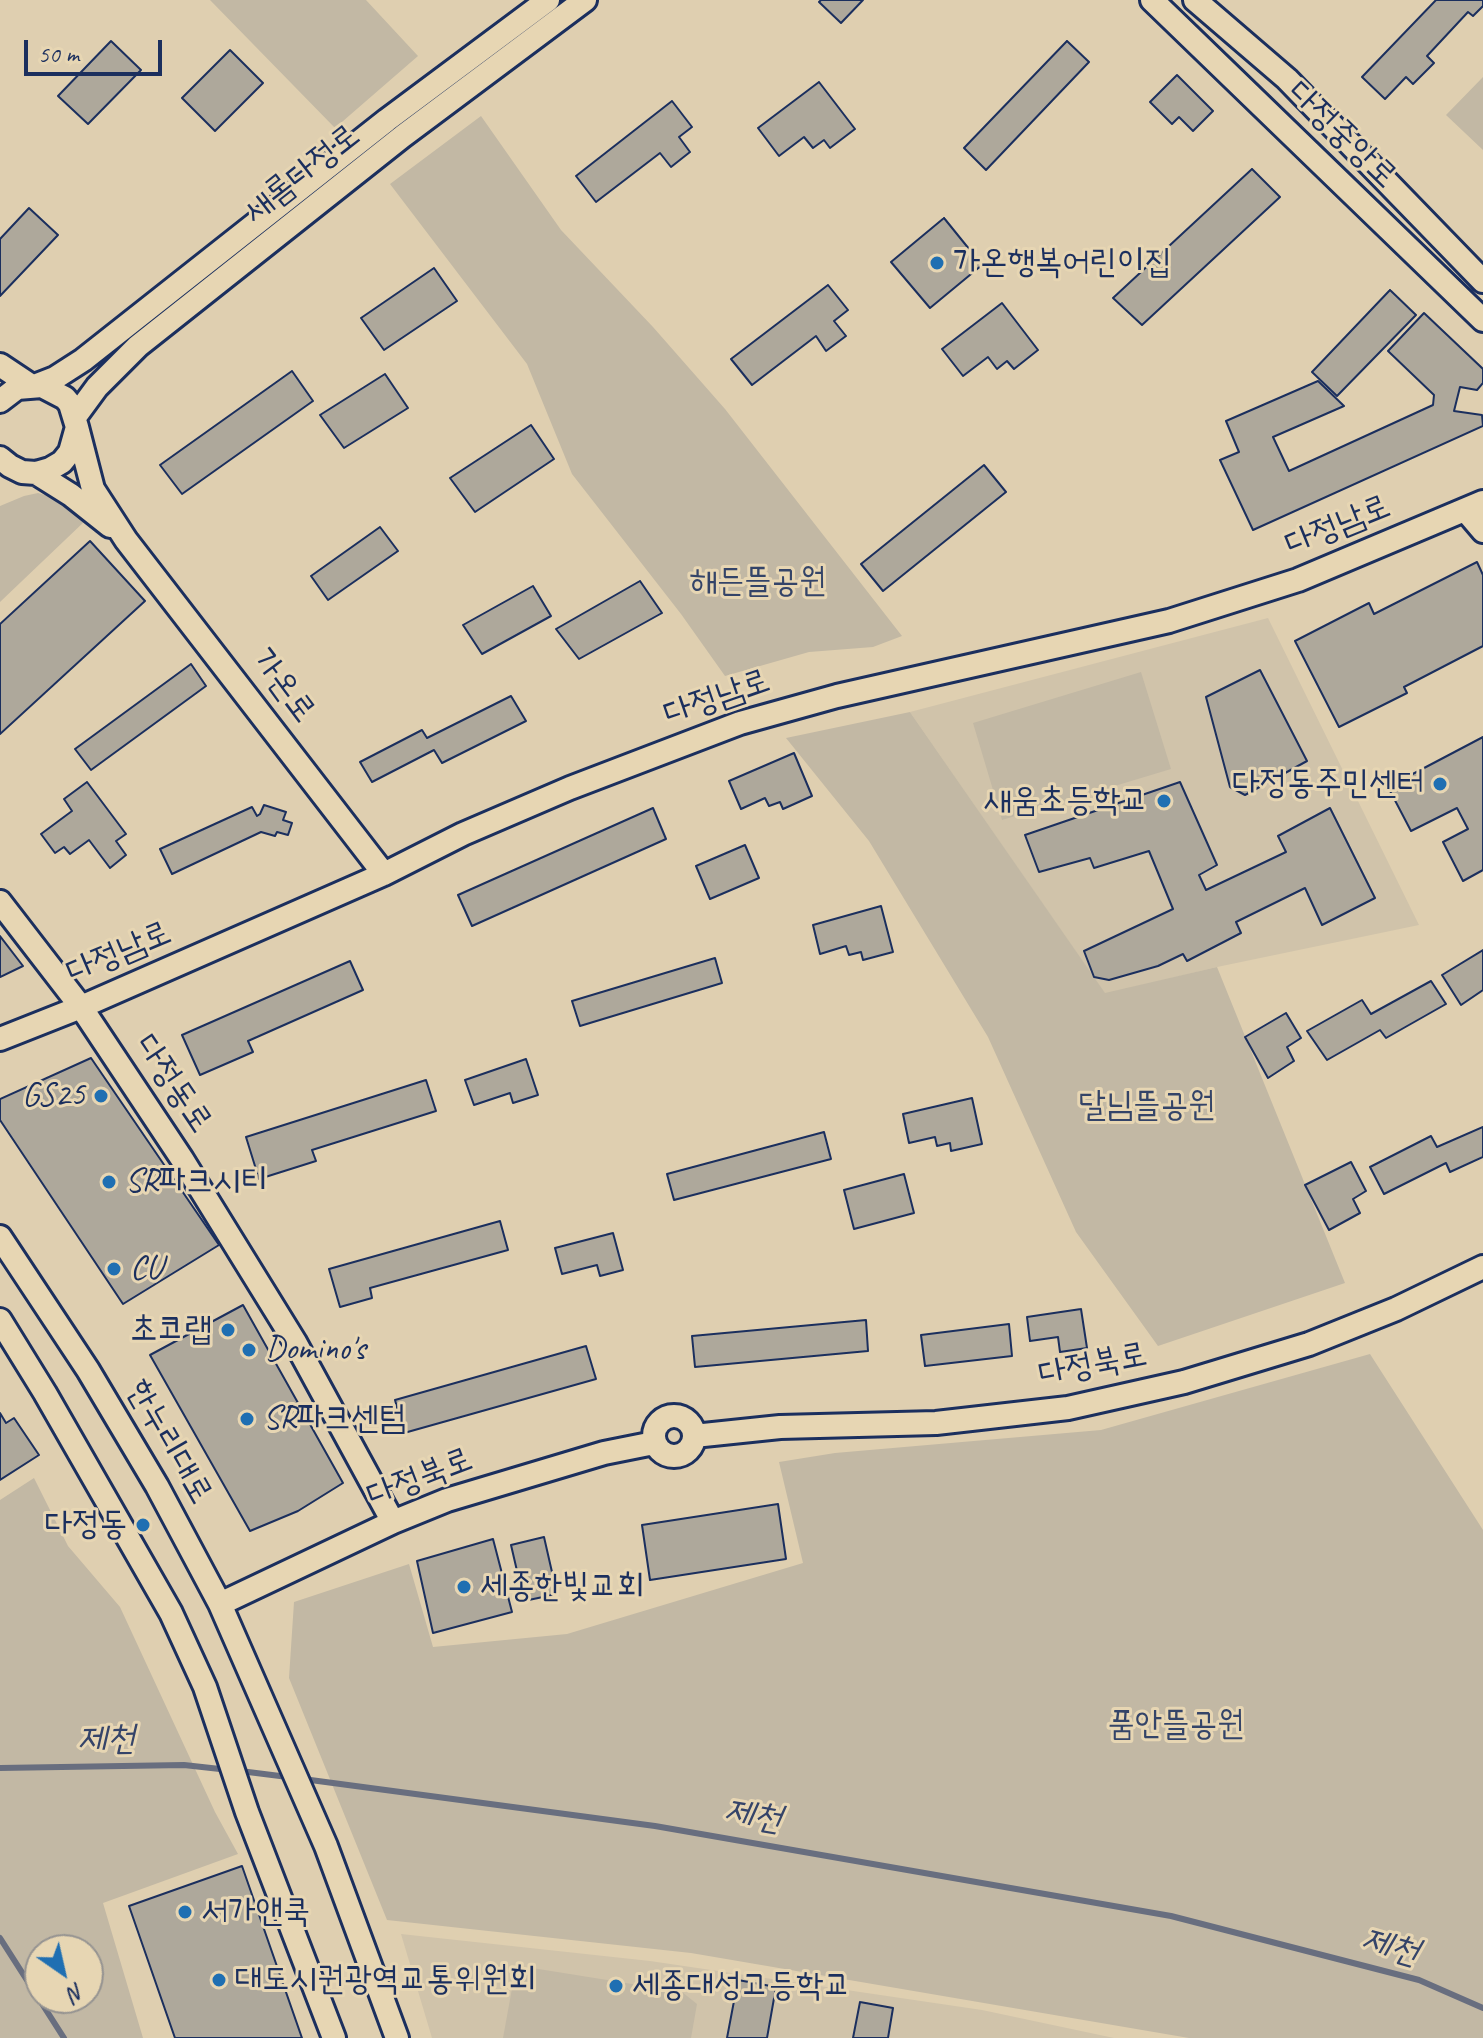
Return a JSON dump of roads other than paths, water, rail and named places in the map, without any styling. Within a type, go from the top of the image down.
[{"type":"street","name":"새롬다정로","points":[[0,401],[17,388],[55,378],[83,360],[387,120],[548,0]]},
{"type":"street","name":"새롬다정로","points":[[29,472],[50,469],[62,462],[70,452],[76,422],[97,387],[138,346],[403,136],[585,0]]},
{"type":"street","name":"다정중앙로","points":[[1152,0],[1483,320]]},
{"type":"street","name":"다정중앙로","points":[[1195,0],[1287,79],[1483,281]]},
{"type":"street","points":[[0,365],[33,385],[54,390],[63,396],[76,422],[93,489],[126,540]]},
{"type":"street","points":[[0,458],[10,466],[29,472],[71,495],[126,540]]},
{"type":"street","points":[[0,479],[29,472]]},
{"type":"street","points":[[1474,506],[1483,531]]},
{"type":"street","name":"다정남로","points":[[0,1039],[81,1007],[384,874],[463,834],[740,723],[837,696],[1169,621],[1298,580],[1474,506]]},
{"type":"street","name":"가온로","points":[[126,540],[384,874]]},
{"type":"street","name":"다정동로","points":[[0,902],[81,1007],[182,1159],[295,1342],[393,1522]]},
{"type":"street","name":"한누리대로","points":[[0,1237],[88,1370],[157,1486],[220,1604],[326,1846],[397,2038]]},
{"type":"street","name":"다정북로","points":[[694,1436],[780,1427],[936,1423],[1068,1408],[1184,1382],[1309,1344],[1396,1309],[1483,1267]]},
{"type":"street","points":[[0,1320],[171,1613],[205,1687],[247,1812],[334,2038]]},
{"type":"street","points":[[664,1418],[684,1418],[690,1423],[694,1436],[690,1448],[680,1456],[662,1453],[654,1443],[655,1429],[664,1418]]},
{"type":"street","name":"다정북로","points":[[220,1604],[393,1522],[447,1500],[604,1453],[654,1443]]},
{"type":"waterway","name":"제천","points":[[0,1768],[184,1765],[229,1770]]},
{"type":"waterway","name":"제천","points":[[240,1771],[288,1777]]},
{"type":"waterway","name":"제천","points":[[303,1779],[655,1826],[1171,1916],[1419,1980],[1483,2008]]},
{"type":"waterway","points":[[0,1938],[64,2038]]},
{"type":"place","name":"가온행복어린이집","points":[[937,263]]},
{"type":"place","name":"다정동주민센터","points":[[1440,784]]},
{"type":"place","name":"새움초등학교","points":[[1164,801]]},
{"type":"place","name":"GS25","points":[[101,1096]]},
{"type":"place","name":"SR파크시티","points":[[109,1182]]},
{"type":"place","name":"CU","points":[[114,1269]]},
{"type":"place","name":"초코랩","points":[[228,1330]]},
{"type":"place","name":"Domino's","points":[[249,1350]]},
{"type":"place","name":"SR파크센텀","points":[[247,1419]]},
{"type":"place","name":"다정동","points":[[143,1525]]},
{"type":"place","name":"세종한빛교회","points":[[464,1587]]},
{"type":"place","name":"서가앤쿡","points":[[185,1912]]},
{"type":"place","name":"대도시권광역교통위원회","points":[[219,1980]]},
{"type":"place","name":"세종대성고등학교","points":[[616,1986]]},
{"type":"park label","name":"해든뜰공원","points":[[758,582]]},
{"type":"park label","name":"달님뜰공원","points":[[1147,1106]]},
{"type":"park label","name":"품안뜰공원","points":[[1176,1725]]}]
